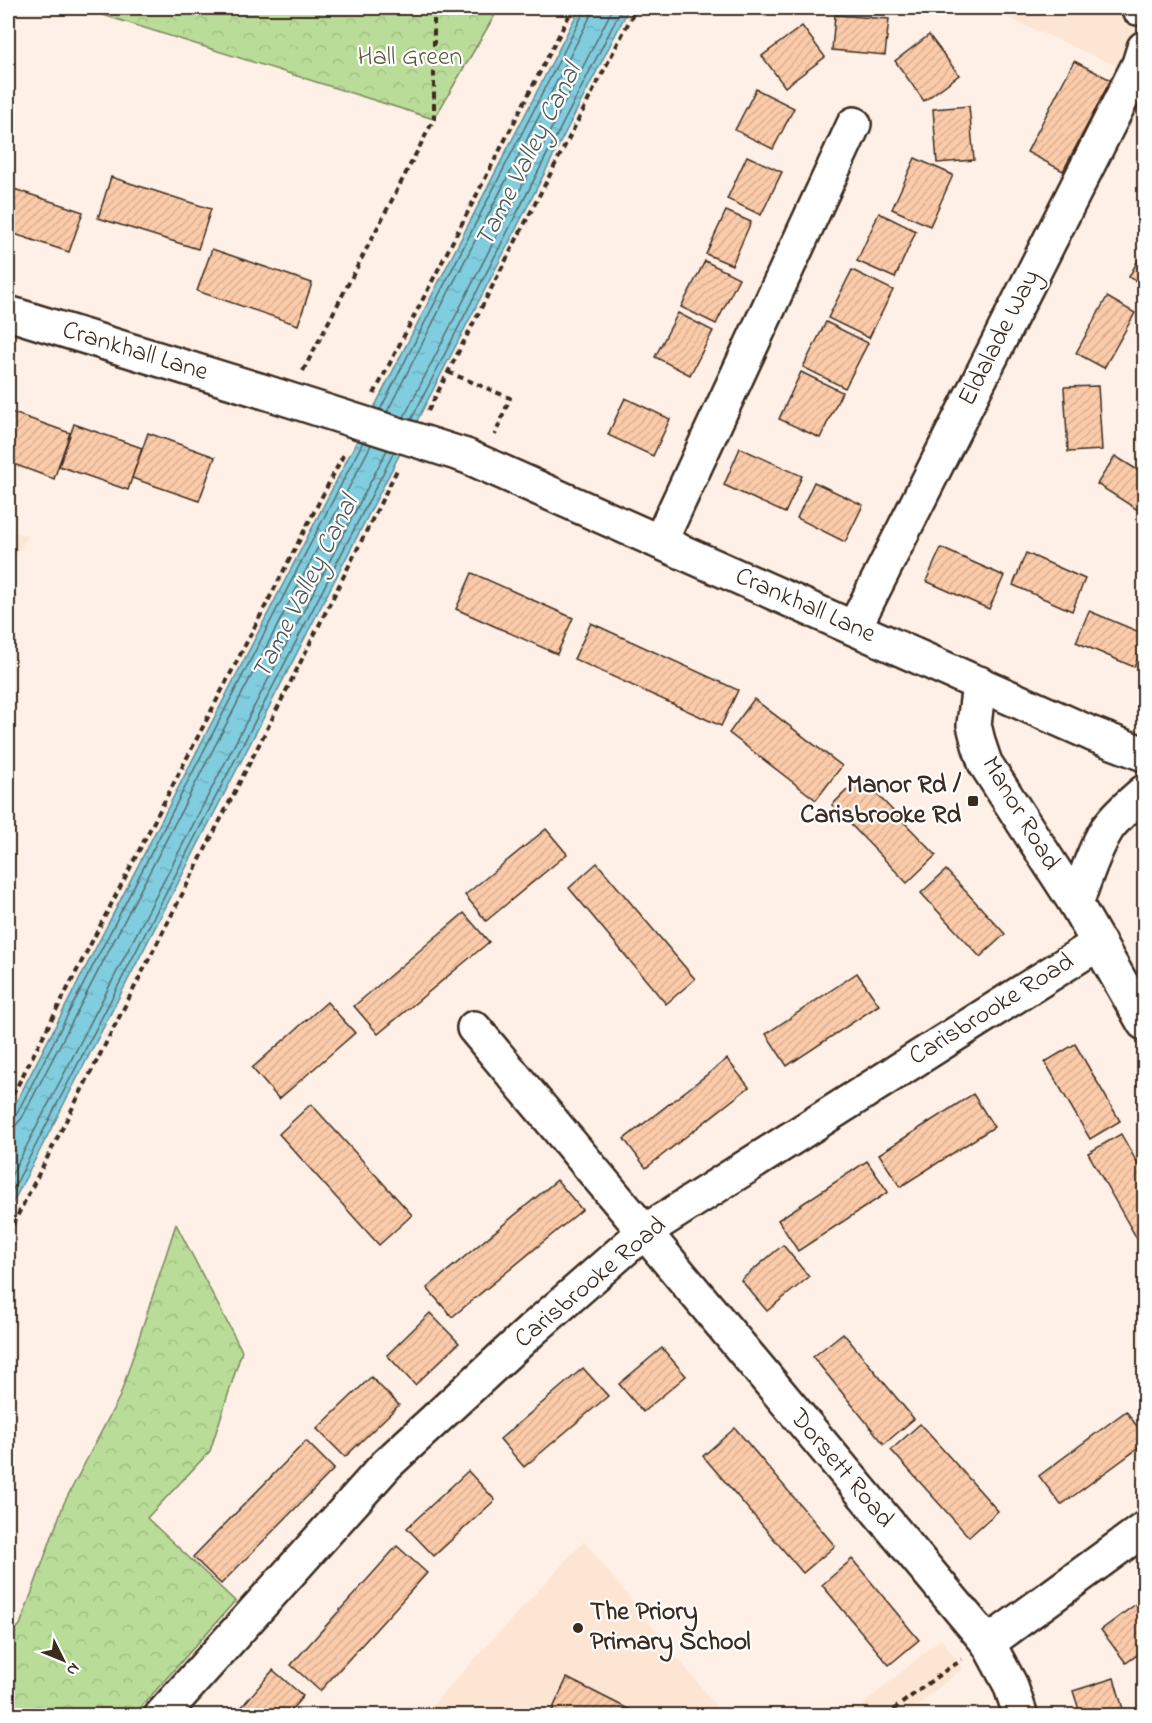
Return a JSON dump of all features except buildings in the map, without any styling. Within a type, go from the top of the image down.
[{"type":"street","points":[[1138,8],[1144,9]]},
{"type":"street","name":"Eldalade Way","points":[[854,628],[1139,64],[1144,48]]},
{"type":"street","points":[[660,542],[854,124]]},
{"type":"street","name":"Crankhall Lane","points":[[8,313],[474,459],[1092,734],[1144,754]]},
{"type":"street","name":"Manor Road","points":[[979,683],[974,725],[986,763],[1076,904],[1144,1023]]},
{"type":"street","name":"Manor Road","points":[[1076,904],[1085,877],[1107,829],[1144,792]]},
{"type":"street","name":"Carisbrooke Road","points":[[161,1716],[387,1464],[532,1330],[644,1232],[1099,943]]},
{"type":"street","name":"Dorsett Road","points":[[474,1028],[988,1643],[1010,1684],[1022,1716]]},
{"type":"street","points":[[988,1643],[1144,1529]]},
{"type":"path","points":[[275,395],[434,118],[434,8]]},
{"type":"path","points":[[371,400],[573,8]]},
{"type":"path","points":[[427,412],[636,8]]},
{"type":"path","points":[[448,372],[510,398],[474,459]]},
{"type":"path","points":[[8,1104],[346,450]]},
{"type":"path","points":[[8,1234],[402,461]]},
{"type":"path","points":[[885,1716],[943,1672],[988,1643]]},
{"type":"shaded area","points":[[986,8],[1144,8],[1144,78]]},
{"type":"shaded area","points":[[8,530],[28,536],[8,567]]},
{"type":"shaded area","name":"The Priory Primary School","points":[[584,1541],[723,1715],[422,1716]]},
{"type":"shaded area","points":[[941,1639],[963,1668],[905,1715],[850,1715]]},
{"type":"green space","name":"Hall Green","points":[[81,8],[499,8],[434,119]]},
{"type":"green space","points":[[176,1224],[242,1351],[210,1451],[147,1518],[235,1601],[134,1715],[8,1715],[8,1636],[20,1625],[64,1503],[120,1396]]},
{"type":"water","name":"Tame Valley Canal","points":[[580,8],[629,8],[8,1212],[8,1118]]},
{"type":"place","name":"Manor Rd / Carisbrooke Rd","points":[[973,801]]},
{"type":"place","name":"The Priory Primary School","points":[[578,1628]]}]
